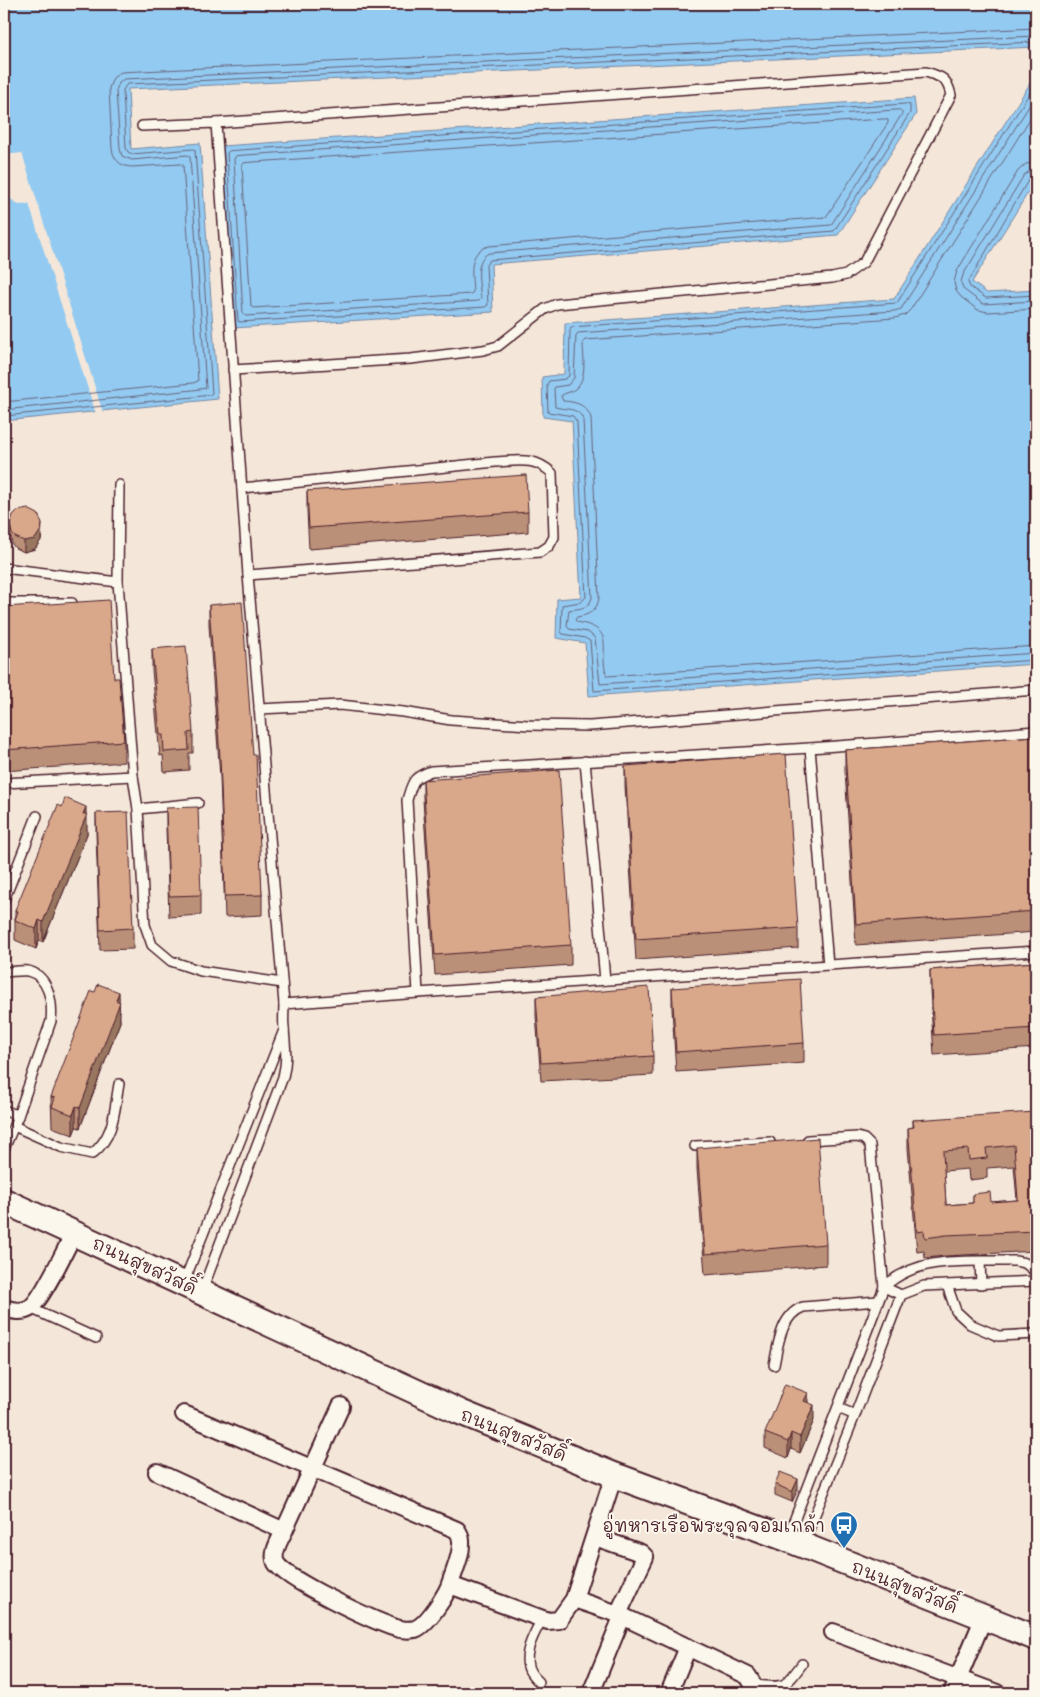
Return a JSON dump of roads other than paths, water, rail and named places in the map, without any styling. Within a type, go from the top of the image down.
[{"type":"main road","name":"ถนนสุขสวัสดิ์","points":[[4,1200],[460,1412],[614,1475],[795,1542],[1036,1638]]},
{"type":"street","points":[[4,1308],[15,1311],[30,1308],[37,1302],[74,1233]]},
{"type":"street","points":[[184,1414],[312,1469],[457,1530],[461,1540],[458,1562],[450,1585],[442,1600],[415,1629],[398,1629],[327,1597],[283,1570],[274,1557],[276,1549],[312,1469],[341,1406]]},
{"type":"street","points":[[157,1472],[284,1531]]},
{"type":"street","points":[[450,1585],[548,1621],[559,1620],[574,1599],[614,1475]]},
{"type":"street","points":[[591,1693],[644,1557],[641,1553],[597,1531]]},
{"type":"street","points":[[574,1599],[620,1615],[748,1676],[756,1689]]},
{"type":"street","points":[[952,1693],[973,1647],[984,1617]]},
{"type":"street","points":[[833,1632],[960,1675],[997,1693]]},
{"type":"street","points":[[669,1693],[688,1647]]},
{"type":"lane","points":[[142,126],[926,72],[941,76],[949,84],[952,95],[864,262],[846,275],[700,292],[557,304],[545,309],[514,336],[498,346],[483,350],[412,359],[233,370]]},
{"type":"lane","points":[[193,1287],[283,1077],[287,1063],[284,1004],[248,576],[216,122]]},
{"type":"lane","points":[[242,488],[495,462],[533,461],[543,465],[552,473],[554,537],[549,546],[540,552],[248,576]]},
{"type":"lane","points":[[119,485],[118,582],[115,603],[138,809],[145,925],[152,945],[172,961],[201,971],[282,983]]},
{"type":"lane","points":[[4,568],[118,582]]},
{"type":"lane","points":[[4,604],[81,603]]},
{"type":"lane","points":[[259,708],[340,705],[404,712],[451,720],[529,725],[590,726],[1036,690]]},
{"type":"lane","points":[[418,993],[407,800],[412,783],[418,776],[431,771],[1036,732]]},
{"type":"lane","points":[[810,748],[828,965]]},
{"type":"lane","points":[[585,761],[605,980]]},
{"type":"lane","points":[[4,783],[134,776]]},
{"type":"lane","points":[[138,809],[198,803]]},
{"type":"lane","points":[[4,900],[36,816]]},
{"type":"lane","points":[[284,1004],[418,993],[1036,951]]},
{"type":"lane","points":[[4,972],[28,971],[40,976],[46,985],[52,1010],[51,1021],[18,1116],[4,1149]]},
{"type":"lane","points":[[193,1287],[284,1029]]},
{"type":"lane","points":[[14,1126],[61,1147],[92,1154],[102,1145],[111,1127],[119,1084]]},
{"type":"lane","points":[[4,1110],[18,1116]]},
{"type":"lane","points":[[795,1542],[838,1408],[884,1286],[870,1145],[864,1139],[857,1137],[800,1140]]},
{"type":"lane","points":[[696,1146],[781,1141]]},
{"type":"lane","points":[[884,1286],[906,1271],[938,1262],[1015,1261],[1025,1263],[1036,1272]]},
{"type":"lane","points":[[980,1262],[981,1284]]},
{"type":"lane","points":[[795,1542],[855,1414],[901,1295],[924,1286],[1036,1281]]},
{"type":"lane","points":[[947,1285],[956,1311],[970,1324],[998,1336],[1036,1334]]},
{"type":"lane","points":[[884,1286],[901,1295]]},
{"type":"lane","points":[[774,1365],[782,1330],[795,1310],[804,1307],[878,1301]]},
{"type":"lane","points":[[30,1308],[96,1338]]},
{"type":"lane","points":[[838,1408],[855,1414]]},
{"type":"lane","points":[[539,1682],[529,1671],[527,1658],[534,1633],[542,1619]]},
{"type":"lane","points":[[756,1689],[781,1687],[788,1683],[802,1664]]},
{"type":"water","points":[[4,4],[1036,4],[1036,47],[128,89],[131,149],[200,143],[218,399],[4,421]]},
{"type":"water","points":[[1036,74],[1036,180],[972,282],[987,293],[1036,290],[1036,664],[589,696],[585,643],[556,638],[557,599],[581,597],[572,421],[543,417],[542,377],[564,374],[565,323],[894,299]]},
{"type":"water","points":[[914,98],[916,114],[838,235],[491,264],[493,312],[233,328],[222,146]]},
{"type":"place","name":"อู่ทหารเรือพระจุลจอมเกล้า","points":[[844,1549]]}]
